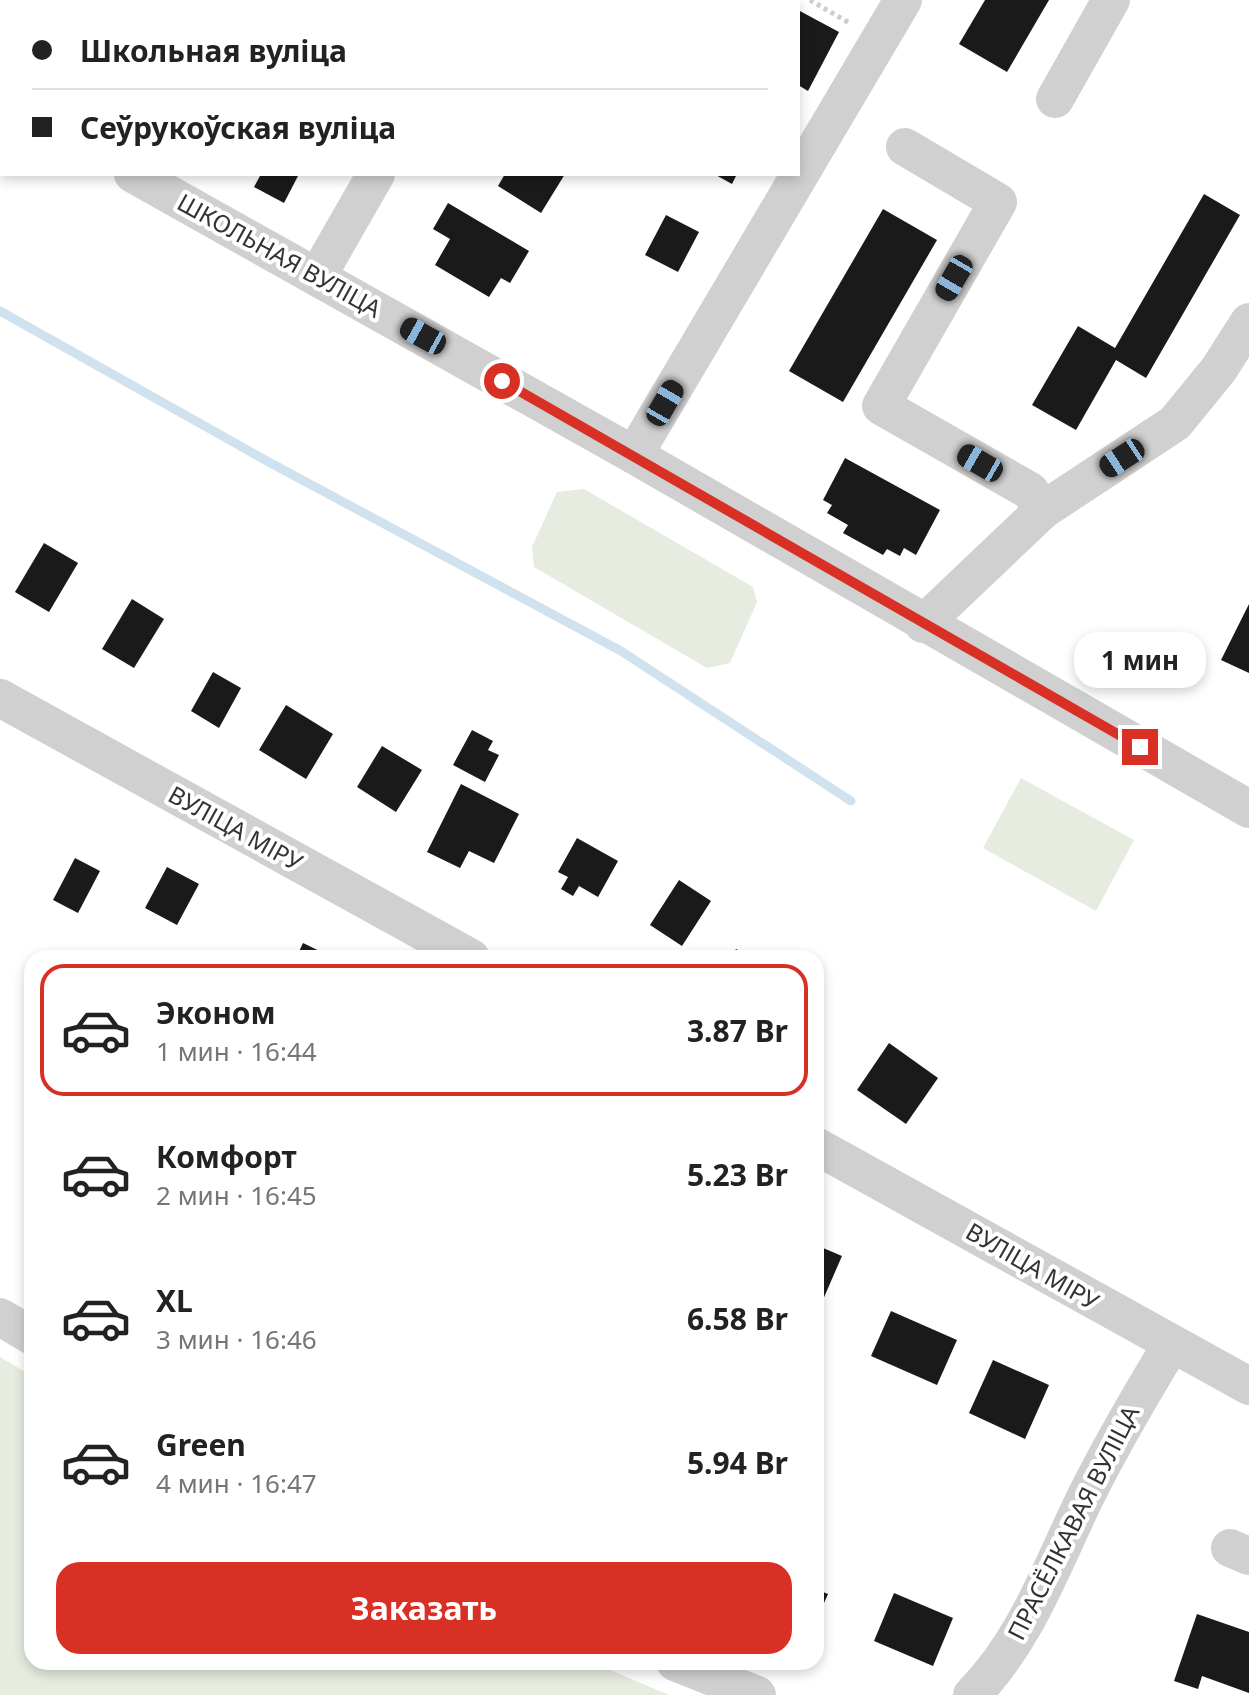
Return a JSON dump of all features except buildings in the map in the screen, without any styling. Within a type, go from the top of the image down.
[{"type":"street","points":[[800,175],[903,0]]},
{"type":"street","points":[[1055,99],[1111,0]]},
{"type":"street","points":[[905,147],[998,202],[881,406],[1030,491],[1043,510]]},
{"type":"street","name":"ШКОЛЬНАЯ ВУЛІЦА","points":[[137,176],[634,455],[1249,809]]},
{"type":"street","points":[[317,277],[375,176]]},
{"type":"street","points":[[634,455],[799,176]]},
{"type":"street","points":[[923,624],[1043,510],[1175,423],[1219,369],[1249,322]]},
{"type":"street","name":"ВУЛІЦА МІРУ","points":[[0,698],[457,950]]},
{"type":"street","name":"ВУЛІЦА МІРУ","points":[[824,1150],[1249,1386]]},
{"type":"street","points":[[0,1317],[24,1331]]},
{"type":"street","name":"ПРАСЁЛКАВАЯ ВУЛІЦА","points":[[972,1695],[998,1668],[1036,1603],[1117,1433],[1171,1345]]},
{"type":"street","points":[[695,1670],[757,1695]]},
{"type":"path","points":[[810,0],[880,40]]},
{"type":"shaded area","points":[[584,489],[753,587],[757,602],[730,663],[707,668],[534,567],[532,547],[557,492]]},
{"type":"shaded area","points":[[1021,778],[1134,840],[1096,911],[983,848]]},
{"type":"shaded area","points":[[0,1357],[24,1371],[24,1670],[610,1670],[669,1695],[0,1695]]},
{"type":"waterway","points":[[0,311],[265,460],[621,651],[851,801]]},
{"type":"route","points":[[502,381],[1140,747]]}]
